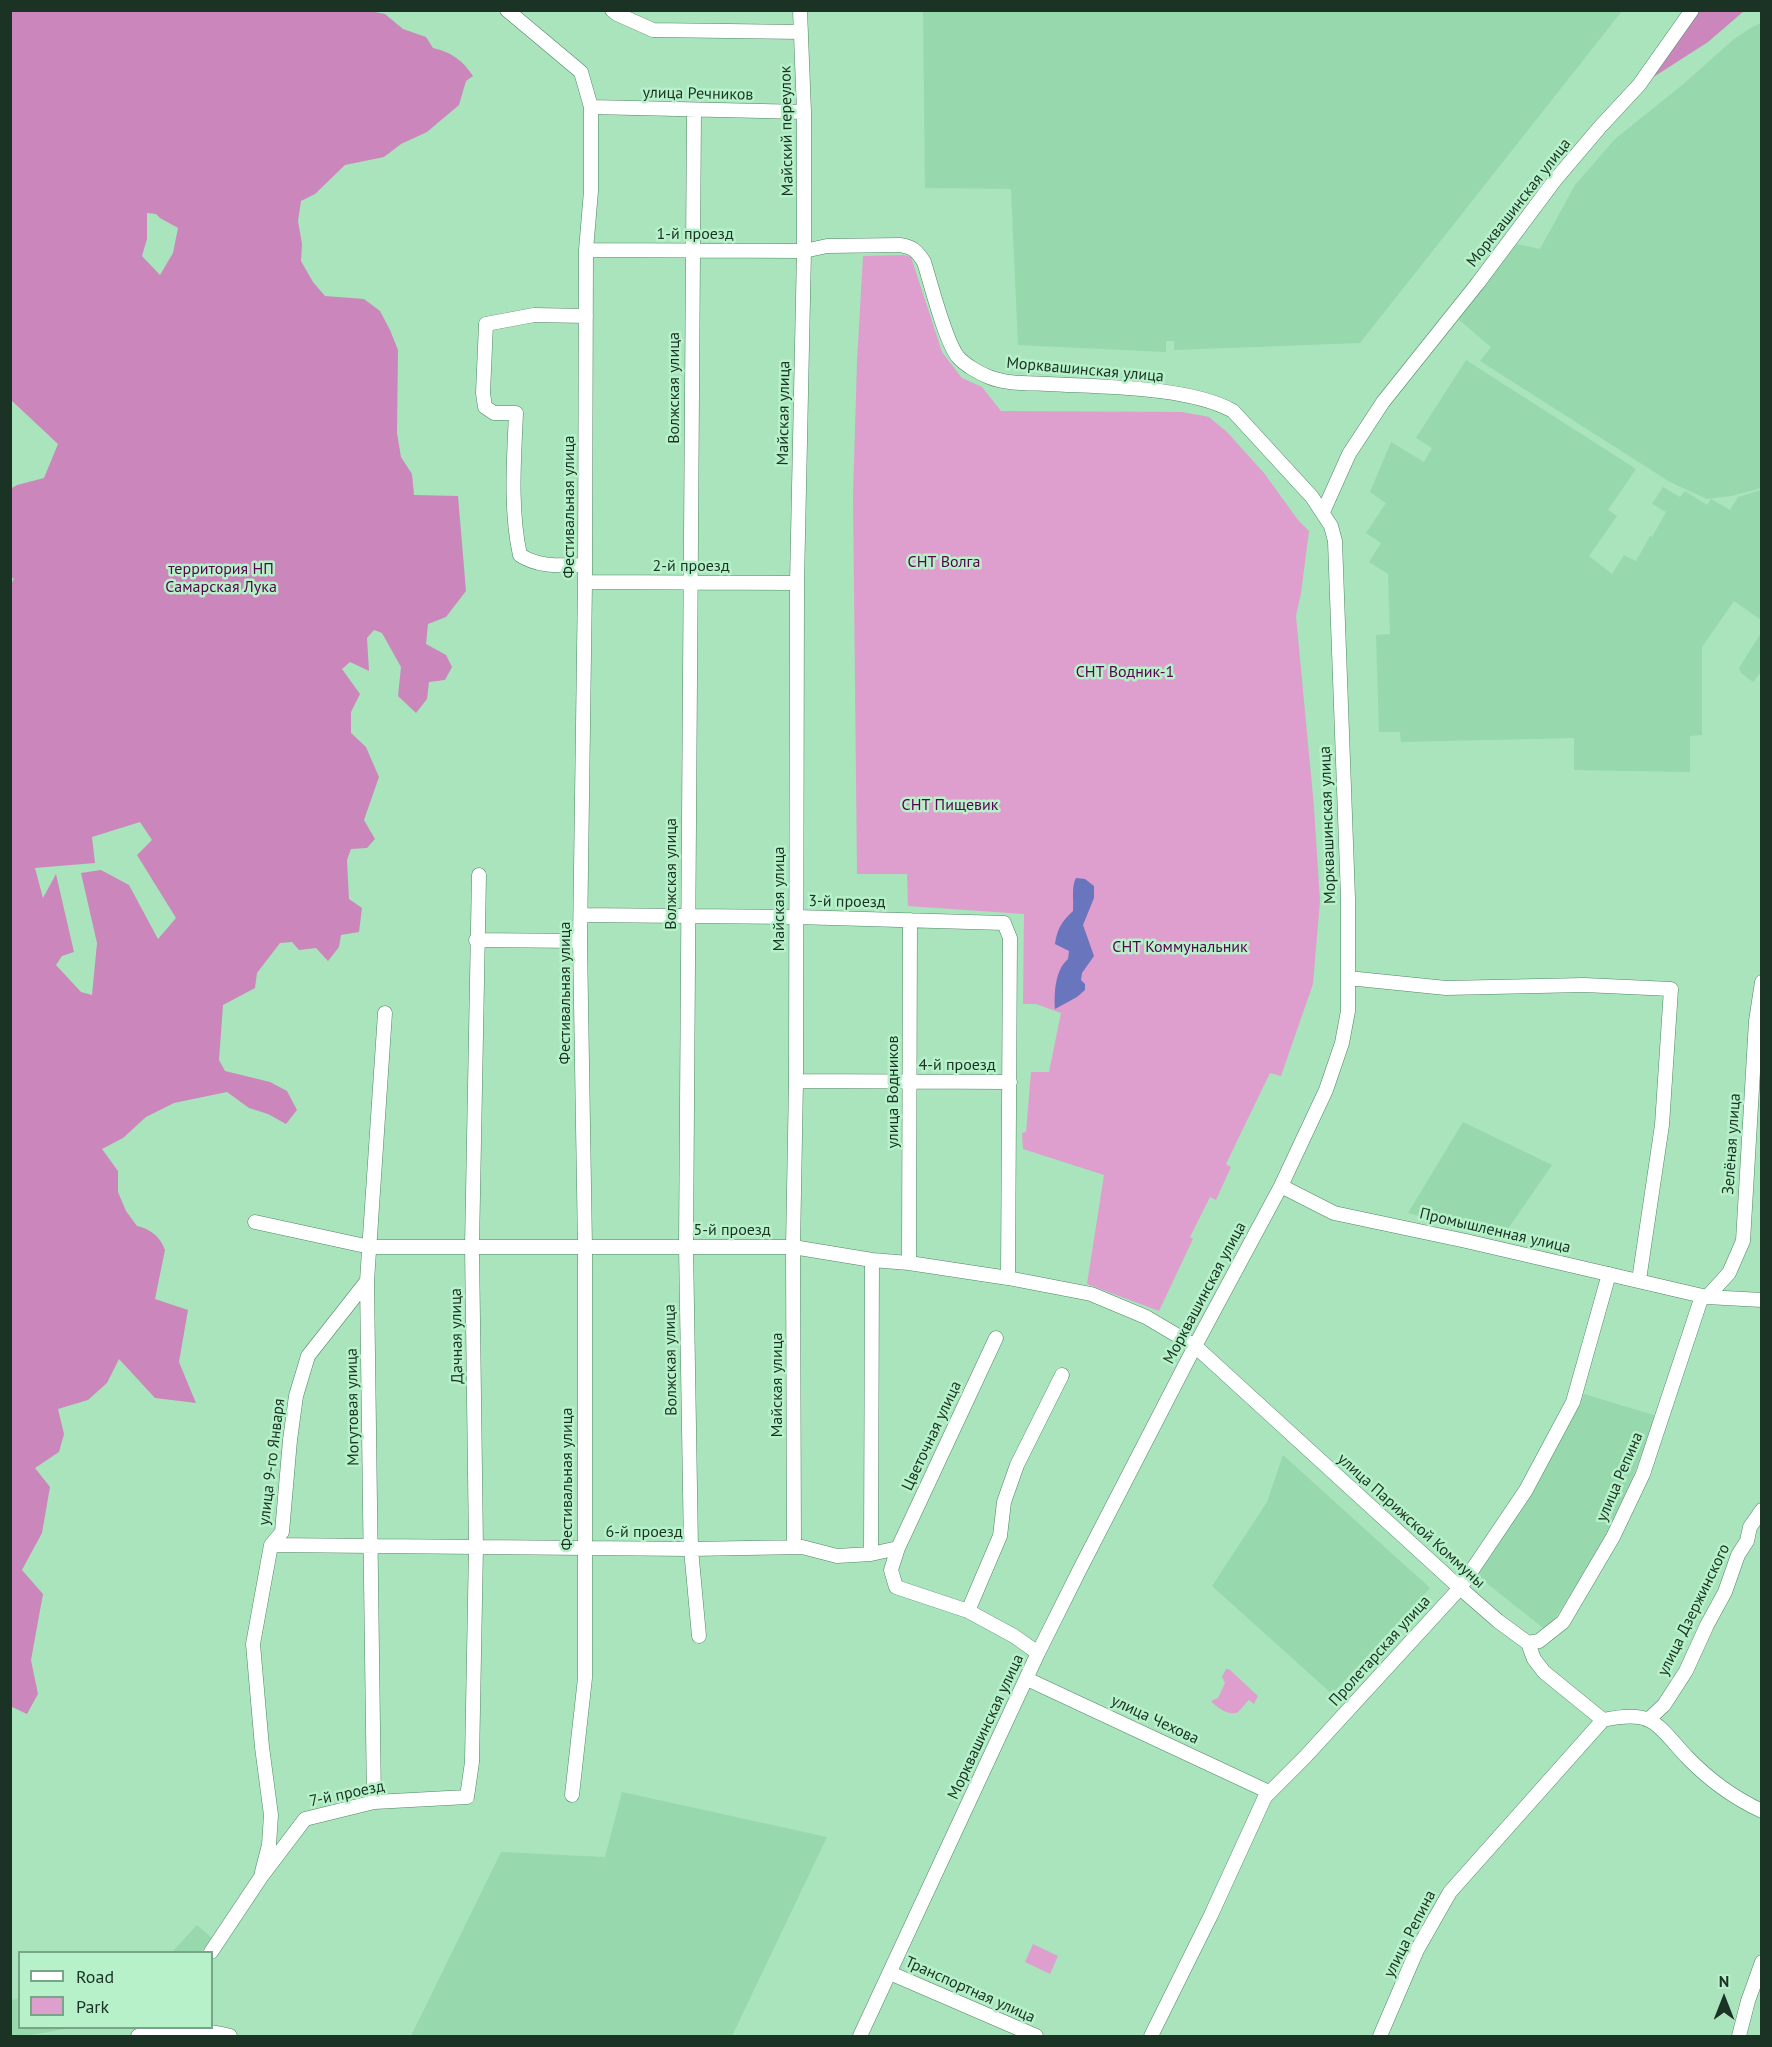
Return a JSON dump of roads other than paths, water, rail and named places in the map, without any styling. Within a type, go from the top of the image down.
[{"type":"street","name":"Фестивальная улица","points":[[507,10],[580,72],[591,107],[591,191],[586,250],[585,582],[580,941],[585,1247],[585,1678],[572,1795]]},
{"type":"street","points":[[612,10],[653,30],[801,32]]},
{"type":"street","name":"Майский переулок","points":[[800,10],[804,112],[804,251]]},
{"type":"street","name":"Морквашинская улица","points":[[1323,512],[1349,454],[1383,402],[1556,180],[1639,85],[1692,10]]},
{"type":"street","name":"улица Речников","points":[[591,107],[804,112]]},
{"type":"street","name":"Волжская улица","points":[[694,111],[686,1246],[691,1549],[699,1636]]},
{"type":"street","name":"Морквашинская улица","points":[[804,251],[826,246],[900,245],[917,250],[924,262],[950,340],[958,357],[972,368],[990,378],[1017,382],[1143,390],[1204,398],[1219,403],[1233,411],[1323,512],[1331,526],[1335,541],[1348,898],[1348,1011],[1342,1043],[1326,1090],[1281,1186],[1195,1346],[1038,1653],[860,2037]]},
{"type":"street","name":"1-й проезд","points":[[586,250],[804,251]]},
{"type":"street","name":"Майская улица","points":[[794,1547],[793,1247],[796,1081],[797,583],[804,251]]},
{"type":"street","points":[[585,565],[543,565],[529,561],[520,555],[517,543],[515,495],[516,413],[494,412],[485,407],[483,393],[486,324],[534,315],[586,316]]},
{"type":"street","name":"2-й проезд","points":[[585,582],[797,583]]},
{"type":"street","name":"Дачная улица","points":[[467,1797],[472,1762],[476,1547],[472,1247],[478,875]]},
{"type":"street","name":"3-й проезд","points":[[581,915],[796,917],[1004,923],[1010,938],[1010,1082]]},
{"type":"street","name":"улица Водников","points":[[909,1263],[910,920]]},
{"type":"street","points":[[476,940],[580,941]]},
{"type":"street","points":[[1348,978],[1446,988],[1584,985],[1671,989],[1662,1125],[1639,1280]]},
{"type":"street","name":"Зелёная улица","points":[[1704,1297],[1729,1273],[1743,1241],[1756,1021],[1761,982]]},
{"type":"street","name":"Могутовая улица","points":[[374,1802],[367,1281],[385,1013]]},
{"type":"street","name":"4-й проезд","points":[[796,1081],[1010,1082]]},
{"type":"street","points":[[1008,1278],[1010,1082]]},
{"type":"street","name":"Промышленная улица","points":[[1281,1186],[1334,1213],[1639,1280],[1704,1297],[1761,1300]]},
{"type":"street","name":"5-й проезд","points":[[255,1222],[370,1247],[793,1247],[1008,1278],[1090,1294],[1146,1317],[1195,1346]]},
{"type":"street","points":[[872,1260],[872,1554]]},
{"type":"street","name":"Пролетарская улица","points":[[1151,2037],[1269,1792],[1305,1757],[1460,1588],[1526,1490],[1573,1402],[1609,1274]]},
{"type":"street","name":"улица 9-го Января","points":[[261,1877],[269,1845],[271,1815],[262,1747],[253,1644],[271,1545],[282,1532],[296,1396],[308,1356],[367,1281]]},
{"type":"street","name":"улица Репина","points":[[1528,1643],[1539,1641],[1563,1622],[1613,1537],[1643,1474],[1704,1297]]},
{"type":"street","name":"Цветочная улица","points":[[898,1548],[996,1338]]},
{"type":"street","name":"улица Парижской Коммуны","points":[[1195,1346],[1460,1588],[1528,1643],[1534,1659],[1544,1672],[1603,1720]]},
{"type":"street","points":[[968,1611],[1000,1536],[1004,1502],[1017,1465],[1062,1375]]},
{"type":"street","name":"улица Дзержинского","points":[[1648,1720],[1664,1705],[1686,1671],[1707,1624],[1725,1592],[1738,1556],[1747,1541],[1750,1527],[1761,1510]]},
{"type":"street","name":"6-й проезд","points":[[271,1545],[691,1549],[802,1547],[837,1556],[872,1554],[898,1548]]},
{"type":"street","points":[[898,1548],[891,1570],[896,1587],[968,1611],[1014,1636],[1038,1653]]},
{"type":"street","name":"улица Чехова","points":[[1027,1679],[1269,1792]]},
{"type":"street","points":[[1603,1720],[1630,1717],[1648,1720],[1719,1785],[1761,1810]]},
{"type":"street","name":"улица Репина","points":[[1380,2037],[1417,1950],[1450,1892],[1603,1720]]},
{"type":"street","name":"7-й проезд","points":[[212,1951],[261,1877],[305,1819],[374,1802],[467,1797]]},
{"type":"street","points":[[1739,2037],[1761,1962]]},
{"type":"street","name":"Транспортная улица","points":[[890,1973],[1036,2037]]},
{"type":"street","points":[[138,2037],[164,2030],[215,2032],[230,2037]]},
{"type":"water","points":[[1076,878],[1085,879],[1094,886],[1094,898],[1083,925],[1094,956],[1082,973],[1081,980],[1085,984],[1085,990],[1055,1009],[1056,982],[1060,969],[1068,959],[1069,951],[1055,944],[1061,926],[1073,911],[1073,889]]},
{"type":"park label","name":"СНТ Волга","points":[[944,562]]},
{"type":"park label","name":"территория НП Самарская Лука","points":[[221,578]]},
{"type":"park label","name":"СНТ Водник-1","points":[[1125,672]]},
{"type":"park label","name":"СНТ Пищевик","points":[[950,805]]},
{"type":"park label","name":"СНТ Коммунальник","points":[[1180,947]]}]
